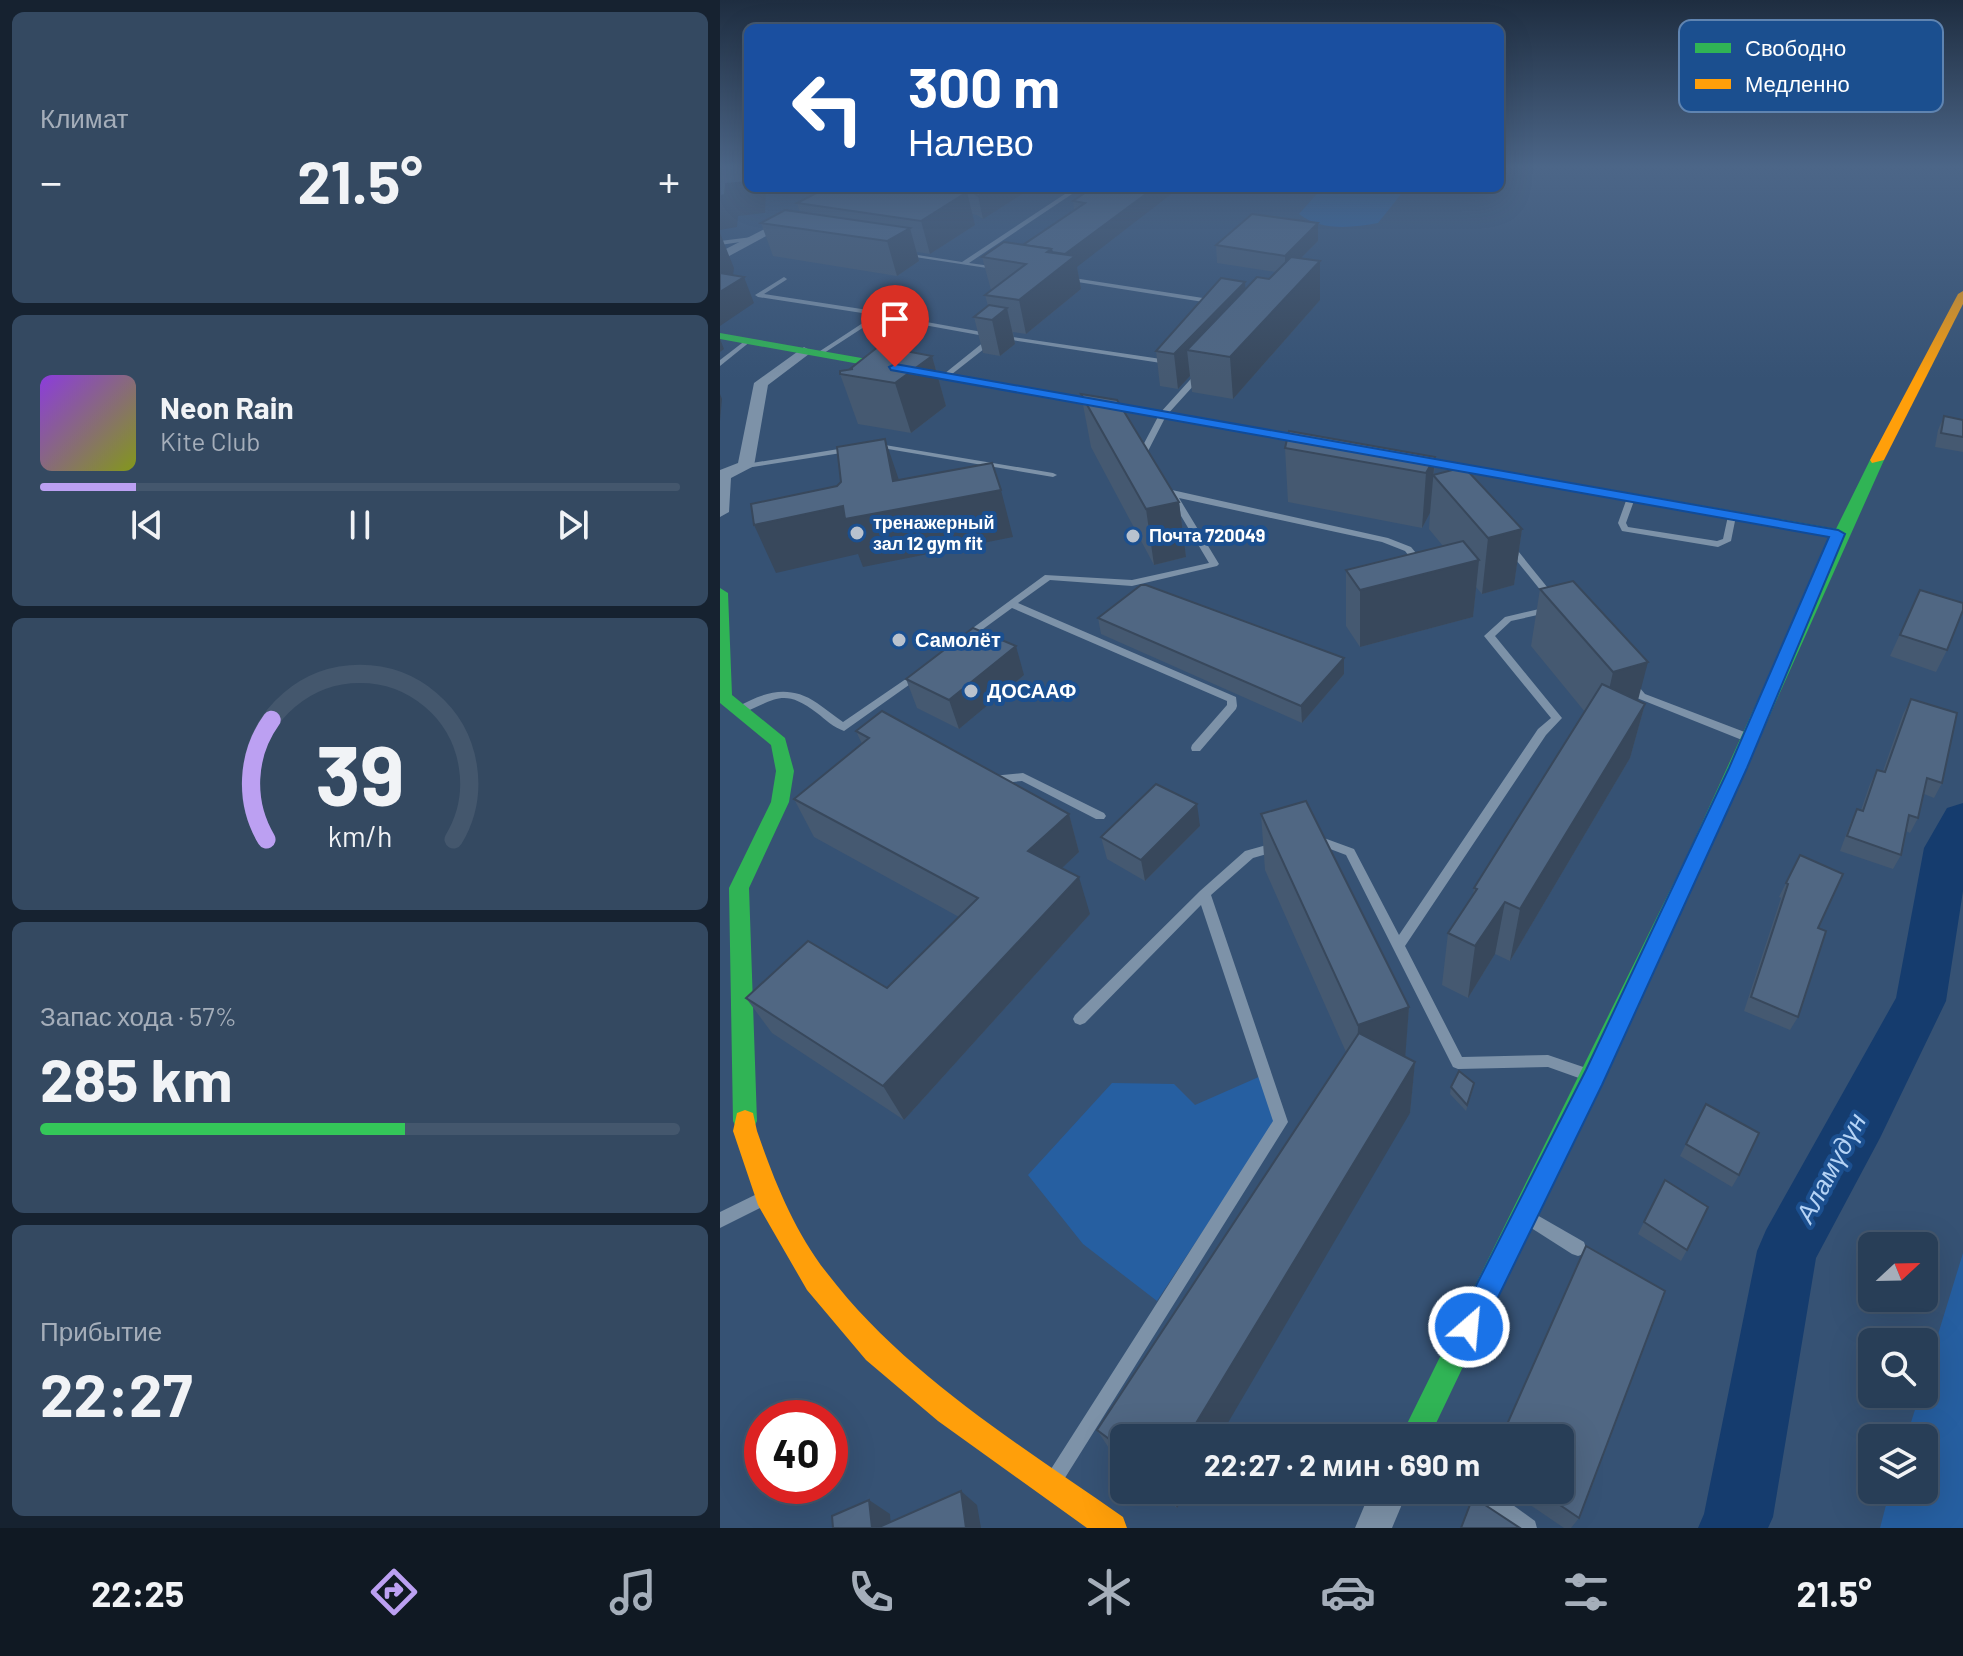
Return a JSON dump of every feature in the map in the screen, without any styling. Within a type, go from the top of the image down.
[{"type":"street","points":[[720,257],[756,236]]},
{"type":"street","points":[[1421,1424],[1594,1077],[1751,740],[1838,534],[1963,294]]},
{"type":"street","points":[[720,336],[1351,448]]},
{"type":"street","points":[[720,512],[723,475],[746,466],[761,383],[811,352]]},
{"type":"street","points":[[1382,454],[1838,534]]},
{"type":"street","points":[[720,593],[724,697],[779,742],[785,771],[780,802],[734,889],[745,1131],[767,1196],[816,1281],[876,1350],[948,1411],[1052,1482],[1112,1528]]},
{"type":"street","points":[[1373,1528],[1384,1504]]},
{"type":"lane","points":[[720,243],[755,236]]},
{"type":"lane","points":[[963,264],[1005,236]]},
{"type":"lane","points":[[901,255],[1010,271]]},
{"type":"lane","points":[[1057,278],[1229,304]]},
{"type":"lane","points":[[784,279],[758,295],[881,314],[811,352]]},
{"type":"lane","points":[[904,320],[1161,361]]},
{"type":"lane","points":[[947,376],[996,336]]},
{"type":"lane","points":[[720,364],[748,341]]},
{"type":"lane","points":[[1153,464],[1144,451],[1163,415],[1207,367]]},
{"type":"lane","points":[[746,466],[877,445],[1053,475]]},
{"type":"lane","points":[[952,648],[1048,577],[1132,583],[1214,564],[1170,490],[1385,540],[1408,549],[1430,577]]},
{"type":"lane","points":[[1631,498],[1622,523],[1625,529],[1637,532],[1718,544],[1727,541],[1732,516]]},
{"type":"lane","points":[[1398,946],[1542,732],[1557,718],[1489,636],[1508,619],[1560,608],[1503,539]]},
{"type":"lane","points":[[1012,604],[1232,699],[1232,706],[1196,748]]},
{"type":"lane","points":[[739,710],[769,695],[790,693],[807,699],[842,727],[927,667]]},
{"type":"lane","points":[[1621,674],[1641,696],[1751,740]]},
{"type":"lane","points":[[859,716],[871,728]]},
{"type":"lane","points":[[975,776],[999,780],[1023,777],[1100,816]]},
{"type":"lane","points":[[1080,1019],[1204,894],[1249,854],[1315,838],[1350,852],[1458,1063],[1548,1061],[1594,1077]]},
{"type":"lane","points":[[1052,1482],[1281,1122],[1204,894]]},
{"type":"lane","points":[[720,1220],[767,1196]]},
{"type":"lane","points":[[1525,1215],[1578,1248]]},
{"type":"lane","points":[[1496,1504],[1528,1528]]},
{"type":"shaded area","points":[[1261,1076],[1276,1120],[1157,1301],[1083,1244],[1028,1175],[1112,1083],[1174,1084],[1195,1105]]},
{"type":"shaded area","points":[[1963,1253],[1963,1528],[1880,1528],[1886,1504],[1938,1504],[1938,1424],[1910,1424],[1916,1408],[1938,1408],[1938,1334]]},
{"type":"building","points":[[854,236],[895,236],[887,241]]},
{"type":"building","points":[[1036,236],[1089,236],[1065,254],[1023,245]]},
{"type":"building","points":[[1226,236],[1305,236],[1285,256],[1216,245]]},
{"type":"building","points":[[1004,242],[1075,256],[1019,300],[985,295],[1026,264],[982,257]]},
{"type":"building","points":[[1291,257],[1320,261],[1230,357],[1187,350],[1257,277],[1269,279]]},
{"type":"building","points":[[720,273],[744,277],[720,292]]},
{"type":"building","points":[[1221,278],[1245,282],[1174,354],[1156,351]]},
{"type":"building","points":[[989,305],[1007,308],[992,320],[974,317]]},
{"type":"building","points":[[879,346],[932,356],[895,383],[840,374],[840,371],[853,369],[850,369]]},
{"type":"building","points":[[1081,394],[1117,400],[1179,502],[1146,509]]},
{"type":"building","points":[[1944,416],[1963,420],[1963,437],[1941,433]]},
{"type":"building","points":[[1289,431],[1435,457],[1426,473],[1285,448]]},
{"type":"building","points":[[885,439],[893,481],[992,463],[1001,490],[845,519],[843,506],[754,525],[751,504],[837,486],[841,482],[837,447]]},
{"type":"building","points":[[1464,467],[1522,529],[1488,538],[1433,475]]},
{"type":"building","points":[[1463,541],[1479,560],[1360,590],[1346,570]]},
{"type":"building","points":[[1573,581],[1648,662],[1613,672],[1540,589]]},
{"type":"building","points":[[1141,585],[1344,658],[1301,706],[1098,618]]},
{"type":"building","points":[[1920,590],[1963,603],[1947,650],[1900,635]]},
{"type":"building","points":[[973,628],[1016,646],[949,700],[906,679]]},
{"type":"building","points":[[1602,684],[1645,704],[1520,909],[1505,902],[1475,946],[1448,933],[1477,889],[1474,888]]},
{"type":"building","points":[[1911,699],[1957,713],[1942,783],[1927,778],[1918,818],[1909,815],[1901,855],[1847,836],[1857,809],[1863,811],[1877,770],[1885,772]]},
{"type":"building","points":[[882,711],[1069,814],[1028,851],[1079,877],[883,1086],[746,998],[808,941],[887,988],[978,898],[794,799],[869,738],[856,731]]},
{"type":"building","points":[[1156,784],[1197,804],[1141,860],[1101,837]]},
{"type":"building","points":[[1306,801],[1409,1007],[1358,1025],[1261,814]]},
{"type":"building","points":[[1800,855],[1843,874],[1818,928],[1826,931],[1798,1017],[1751,997],[1786,883]]},
{"type":"building","points":[[1359,1033],[1415,1062],[1195,1424],[1110,1424],[1110,1440],[1097,1430]]},
{"type":"building","points":[[1459,1071],[1474,1083],[1467,1105],[1451,1087]]},
{"type":"building","points":[[1706,1104],[1759,1133],[1739,1175],[1686,1144]]},
{"type":"building","points":[[1665,1180],[1708,1207],[1687,1250],[1644,1222]]},
{"type":"building","points":[[1586,1246],[1665,1291],[1579,1518],[1558,1504],[1574,1504],[1574,1424],[1507,1424]]},
{"type":"building","points":[[961,1491],[966,1528],[877,1528]]},
{"type":"building","points":[[869,1500],[872,1528],[833,1528],[832,1516]]},
{"type":"building","points":[[1470,1504],[1484,1504],[1520,1528],[1461,1528]]},
{"type":"waterway","name":"Аламүдүн","points":[[1733,1528],[1738,1517],[1787,1251],[1860,1120],[1921,1001],[1947,848],[1963,820]]},
{"type":"traffic: fast","points":[[720,336],[1328,444]]},
{"type":"traffic: fast","points":[[1395,456],[1838,534]]},
{"type":"traffic: fast","points":[[1421,1424],[1656,941],[1877,460]]},
{"type":"traffic: fast","points":[[720,593],[724,697],[779,742],[785,771],[780,802],[739,888],[745,1121]]},
{"type":"traffic: slow","points":[[1877,460],[1963,294]]},
{"type":"traffic: slow","points":[[745,1121],[745,1131],[767,1196],[816,1281],[876,1350],[948,1411],[1112,1528]]},
{"type":"place","name":"тренажерный зал 12 gym fit","points":[[857,533]]},
{"type":"place","name":"Почта 720049","points":[[1133,536]]},
{"type":"place","name":"Самолёт","points":[[899,640]]},
{"type":"place","name":"ДОСААФ","points":[[971,691]]},
{"type":"route","points":[[895,367],[1838,534],[1738,768],[1594,1077],[1469,1327]]}]
